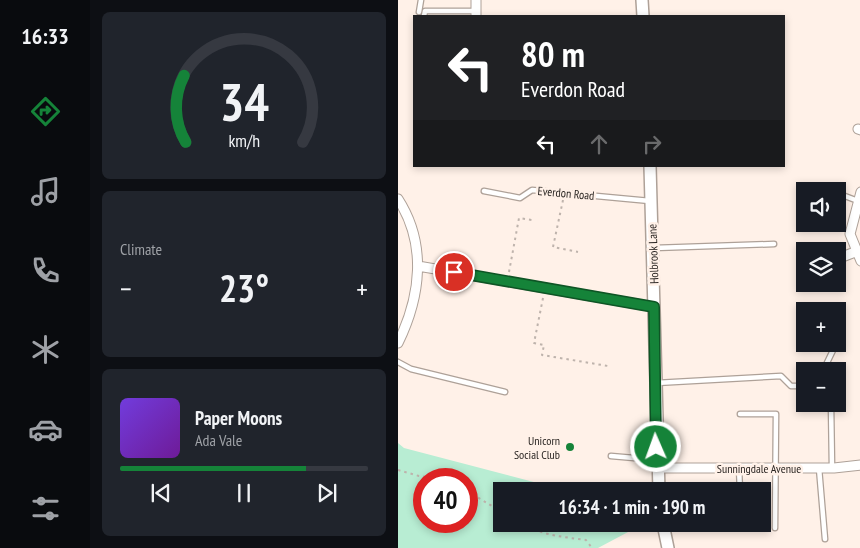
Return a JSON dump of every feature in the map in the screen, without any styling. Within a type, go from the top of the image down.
[{"type":"street","points":[[476,0],[476,13]]},
{"type":"street","points":[[642,0],[643,15]]},
{"type":"street","name":"Holbrook Lane","points":[[650,167],[654,383],[658,482]]},
{"type":"street","points":[[859,197],[850,234],[855,252],[860,261]]},
{"type":"street","points":[[398,199],[412,223],[417,244],[418,266],[405,328],[398,343]]},
{"type":"street","points":[[846,256],[855,252]]},
{"type":"street","points":[[418,266],[654,307]]},
{"type":"street","name":"Sunningdale Avenue","points":[[657,464],[740,468],[832,468],[860,465]]},
{"type":"street","points":[[665,532],[668,548]]},
{"type":"lane","points":[[419,12],[421,0]]},
{"type":"lane","points":[[424,15],[425,11],[476,13]]},
{"type":"lane","name":"Everdon Road","points":[[484,191],[520,198],[532,190],[651,202]]},
{"type":"lane","points":[[846,195],[859,197]]},
{"type":"lane","points":[[652,248],[774,244]]},
{"type":"lane","points":[[398,362],[411,369],[505,392]]},
{"type":"lane","points":[[654,383],[781,376],[791,386],[796,386]]},
{"type":"lane","points":[[831,412],[832,468]]},
{"type":"lane","points":[[740,414],[776,414],[775,528]]},
{"type":"lane","points":[[611,456],[657,464]]},
{"type":"lane","points":[[740,468],[740,482]]},
{"type":"lane","points":[[819,468],[825,538]]},
{"type":"path","points":[[564,193],[553,247],[578,252]]},
{"type":"path","points":[[507,282],[519,218],[532,220]]},
{"type":"path","points":[[544,289],[534,343],[544,345],[542,355],[608,366]]},
{"type":"path","points":[[398,470],[413,474]]},
{"type":"path","points":[[478,498],[493,507]]},
{"type":"path","points":[[540,532],[557,537],[586,540],[592,548]]},
{"type":"green space","points":[[398,443],[404,448],[534,482],[493,482],[493,532],[628,532],[598,548],[398,548]]},
{"type":"place","name":"Unicorn Social Club","points":[[570,447]]},
{"type":"route","points":[[454,272],[654,307],[656,447]]}]
